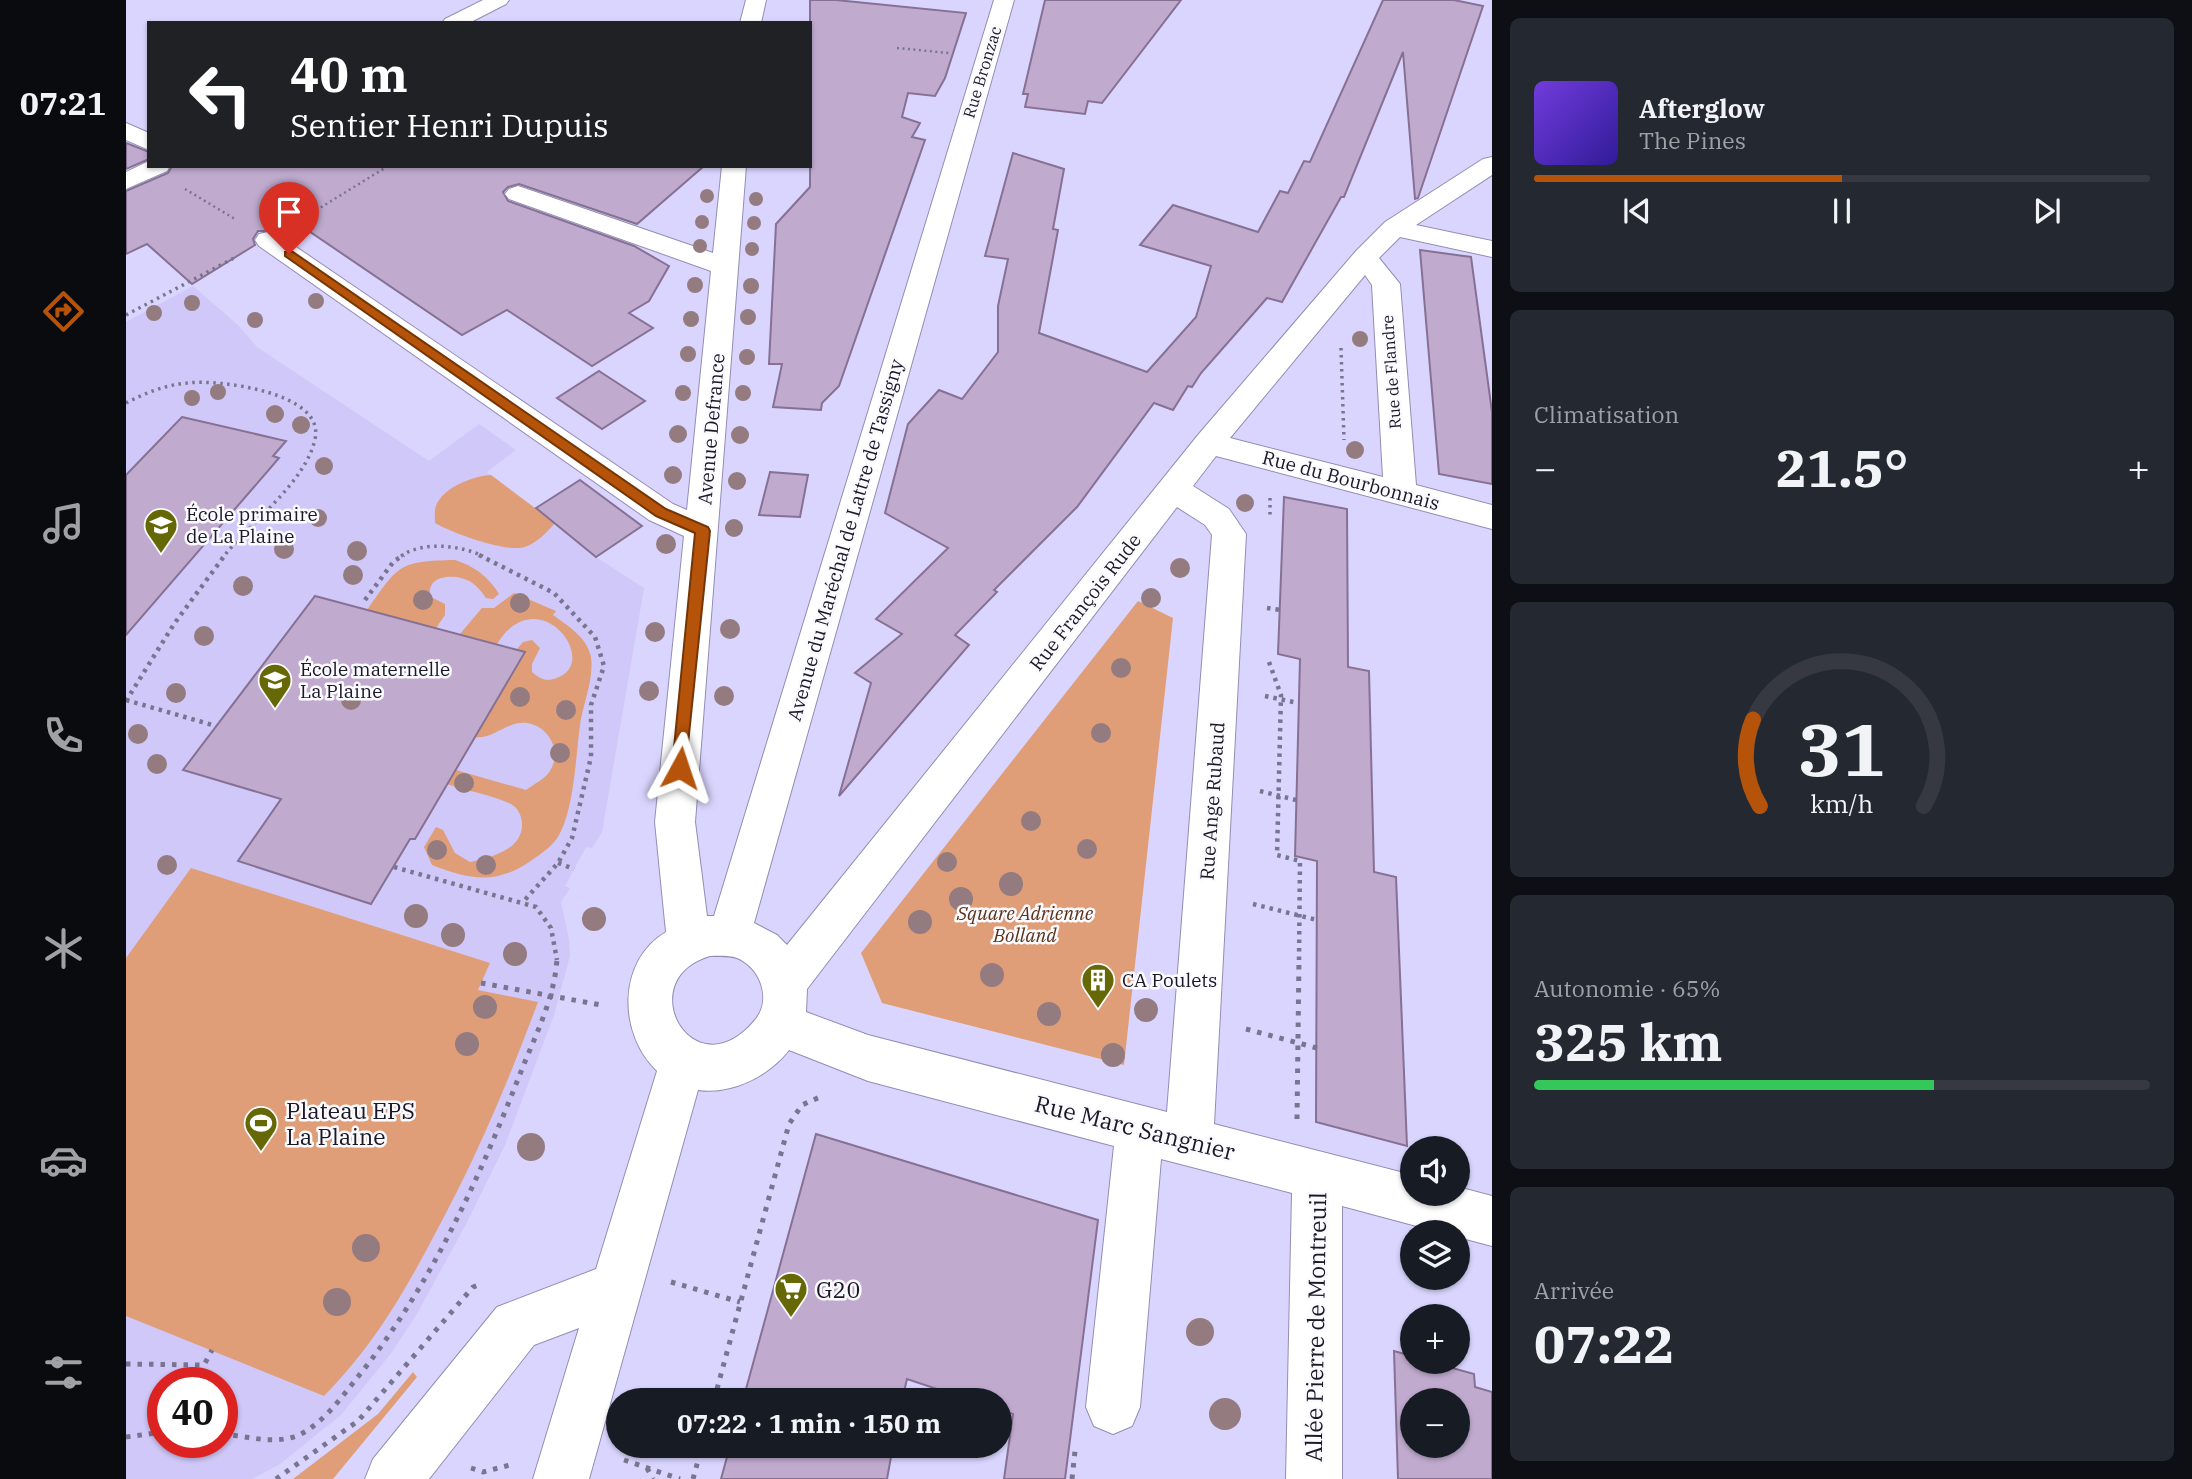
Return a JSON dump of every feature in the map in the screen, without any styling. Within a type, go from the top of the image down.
[{"type":"street","points":[[456,21],[499,0]]},
{"type":"street","points":[[751,21],[756,0]]},
{"type":"street","name":"Rue Bronzac","points":[[961,143],[1004,0]]},
{"type":"street","points":[[126,130],[147,142]]},
{"type":"street","name":"Avenue du Maréchal de Lattre de Tassigny","points":[[709,939],[961,143]]},
{"type":"street","name":"Rue François Rude","points":[[782,1004],[1209,443],[1365,257],[1394,228],[1492,164]]},
{"type":"street","name":"Avenue Defrance","points":[[709,939],[675,822],[734,168]]},
{"type":"street","points":[[126,182],[167,175]]},
{"type":"street","points":[[518,194],[724,266]]},
{"type":"street","points":[[1394,228],[1492,249]]},
{"type":"street","points":[[268,240],[661,512],[703,531]]},
{"type":"street","name":"Rue de Flandre","points":[[1365,257],[1386,284],[1399,493]]},
{"type":"street","name":"Rue du Bourbonnais","points":[[1209,443],[1492,517]]},
{"type":"street","name":"Rue Ange Rubaud","points":[[1174,490],[1217,517],[1229,534],[1189,1140]]},
{"type":"street","points":[[709,939],[749,941],[765,951],[777,966],[782,1004],[768,1044],[750,1059],[727,1067],[704,1067],[683,1060],[665,1047],[654,1029],[649,1009],[650,989],[671,954],[709,939]]},
{"type":"street","name":"Rue Marc Sangnier","points":[[782,1004],[868,1058],[1492,1221]]},
{"type":"street","points":[[561,1479],[683,1060]]},
{"type":"street","points":[[1113,1407],[1140,1129]]},
{"type":"street","name":"Allée Pierre de Montreuil","points":[[1314,1479],[1317,1174]]},
{"type":"street","points":[[393,1479],[516,1326],[617,1287]]},
{"type":"path","points":[[897,48],[936,52]]},
{"type":"path","points":[[167,175],[268,240]]},
{"type":"path","points":[[1341,348],[1344,441]]},
{"type":"path","points":[[126,403],[167,386],[202,381],[235,383],[286,399],[313,419],[316,428],[316,442],[304,464],[221,561],[164,641],[126,701],[216,726]]},
{"type":"path","points":[[1270,494],[1270,519]]},
{"type":"path","points":[[365,600],[394,561],[412,549],[430,546],[456,549],[478,554],[554,593],[595,636],[604,666],[591,705],[591,757],[572,838],[558,863],[523,902]]},
{"type":"path","points":[[1269,595],[1269,621]]},
{"type":"path","points":[[1268,658],[1282,695],[1277,855],[1300,860],[1297,1123]]},
{"type":"path","points":[[558,863],[574,869]]},
{"type":"path","points":[[238,1436],[273,1440],[290,1438],[306,1431],[327,1413],[363,1373],[393,1331],[468,1197],[550,996],[558,969],[557,947],[550,921],[536,907],[394,867]]},
{"type":"path","points":[[1205,892],[1317,920]]},
{"type":"path","points":[[481,983],[606,1006]]},
{"type":"path","points":[[1197,1017],[1317,1048]]},
{"type":"path","points":[[717,1388],[789,1124],[802,1105],[820,1097]]},
{"type":"path","points":[[671,1282],[740,1302]]},
{"type":"path","points":[[126,1364],[204,1365],[212,1350]]},
{"type":"path","points":[[276,1479],[358,1420],[419,1351]]},
{"type":"path","points":[[126,1437],[147,1434]]},
{"type":"path","points":[[620,1458],[680,1479]]},
{"type":"path","points":[[693,1479],[699,1458]]},
{"type":"path","points":[[647,1468],[653,1479]]},
{"type":"shaded area","points":[[193,286],[238,325],[257,347],[429,461],[479,424],[516,450],[487,472],[596,557],[644,588],[602,832],[592,848],[586,847],[565,886],[570,888],[561,902],[570,956],[554,1015],[505,1145],[418,1312],[392,1352],[341,1415],[280,1464],[252,1479],[126,1479],[126,322]]},
{"type":"green space","points":[[491,475],[555,523],[534,543],[517,548],[493,545],[435,523],[436,506],[445,493],[468,480]]},
{"type":"green space","points":[[455,560],[480,572],[499,594],[493,599],[486,598],[473,584],[458,577],[437,580],[430,589],[431,597],[445,604],[445,615],[436,628],[367,610],[386,583],[402,568],[422,562]]},
{"type":"green space","points":[[514,593],[556,611],[553,615],[576,633],[589,650],[591,674],[580,725],[571,797],[559,835],[547,849],[519,868],[495,877],[471,877],[432,865],[424,847],[436,827],[443,830],[455,853],[470,862],[496,855],[512,846],[521,832],[522,819],[511,804],[447,784],[456,770],[526,790],[547,775],[554,762],[554,747],[547,734],[535,725],[513,724],[488,736],[475,737],[525,652],[517,649],[523,642],[532,640],[540,648],[532,664],[532,672],[543,679],[557,678],[569,669],[572,657],[569,643],[559,630],[546,622],[530,619],[513,626],[497,644],[460,634],[482,608],[494,608]]},
{"type":"green space","name":"Square Adrienne Bolland","points":[[1138,601],[1173,618],[1124,1065],[882,1003],[861,953]]},
{"type":"green space","name":"Plateau EPS La Plaine","points":[[191,868],[490,963],[478,990],[538,1002],[479,1146],[425,1253],[373,1338],[324,1396],[126,1316],[126,958]]},
{"type":"green space","points":[[413,1372],[417,1377],[333,1479],[293,1479],[378,1414]]},
{"type":"building","points":[[810,0],[836,0],[966,13],[945,78],[935,96],[908,93],[902,117],[920,123],[912,137],[925,140],[839,386],[822,403],[821,410],[773,407],[782,364],[769,364],[776,224],[810,187]]},
{"type":"building","points":[[1045,0],[1181,0],[1102,103],[1088,101],[1085,114],[1025,107],[1028,94],[1023,94]]},
{"type":"building","points":[[1383,0],[1454,0],[1483,6],[1418,198],[1415,199],[1403,52],[1344,197],[1341,197],[1282,302],[1267,298],[1201,373],[1192,387],[1188,386],[1173,410],[1154,403],[1077,507],[994,590],[997,592],[955,635],[969,645],[839,796],[871,683],[855,673],[902,634],[876,619],[948,548],[885,513],[908,424],[939,390],[962,399],[998,352],[998,306],[1008,259],[985,256],[1013,153],[1064,169],[1053,229],[1058,230],[1039,333],[1147,372],[1196,317],[1211,266],[1140,245],[1173,205],[1258,232],[1280,191],[1288,193],[1304,161],[1310,162]]},
{"type":"building","points":[[126,143],[147,151],[147,160],[126,169]]},
{"type":"building","points":[[171,168],[702,168],[637,224],[519,184],[508,187],[503,192],[508,201],[634,246],[669,266],[649,301],[629,313],[653,328],[592,366],[507,310],[462,335],[294,221],[277,231],[258,231],[253,239],[255,245],[192,284],[147,244],[126,254],[126,191],[168,173]]},
{"type":"building","points":[[1420,250],[1471,257],[1492,412],[1492,484],[1439,474]]},
{"type":"building","points":[[599,371],[645,401],[602,429],[557,398]]},
{"type":"building","name":"École primaire de La Plaine","points":[[182,417],[286,441],[273,456],[279,458],[126,635],[126,475]]},
{"type":"building","points":[[770,472],[808,475],[800,517],[759,515]]},
{"type":"building","points":[[580,480],[642,526],[596,557],[536,508]]},
{"type":"building","points":[[1284,497],[1347,509],[1348,667],[1369,671],[1374,872],[1396,877],[1407,1136],[1400,1136],[1400,1144],[1316,1122],[1317,861],[1295,856],[1300,659],[1278,654]]},
{"type":"building","name":"École maternelle La Plaine","points":[[315,596],[525,652],[415,839],[410,839],[371,904],[238,861],[281,799],[183,770]]},
{"type":"building","points":[[816,1134],[1098,1220],[1065,1479],[1004,1479],[1007,1458],[1012,1458],[1012,1388],[934,1388],[907,1379],[905,1388],[746,1388]]},
{"type":"building","points":[[1394,1351],[1400,1353],[1400,1374],[1470,1373],[1474,1374],[1475,1387],[1492,1392],[1492,1479],[1398,1479]]},
{"type":"building","points":[[727,1458],[891,1458],[887,1479],[721,1479]]},
{"type":"place","name":"École primaire de La Plaine","points":[[161,555]]},
{"type":"place","name":"École maternelle La Plaine","points":[[275,710]]},
{"type":"place","name":"CA Poulets","points":[[1098,1010]]},
{"type":"place","name":"Plateau EPS La Plaine","points":[[261,1153]]},
{"type":"place","name":"G20","points":[[791,1319]]},
{"type":"route","points":[[289,254],[661,512],[703,531],[680,768]]}]
